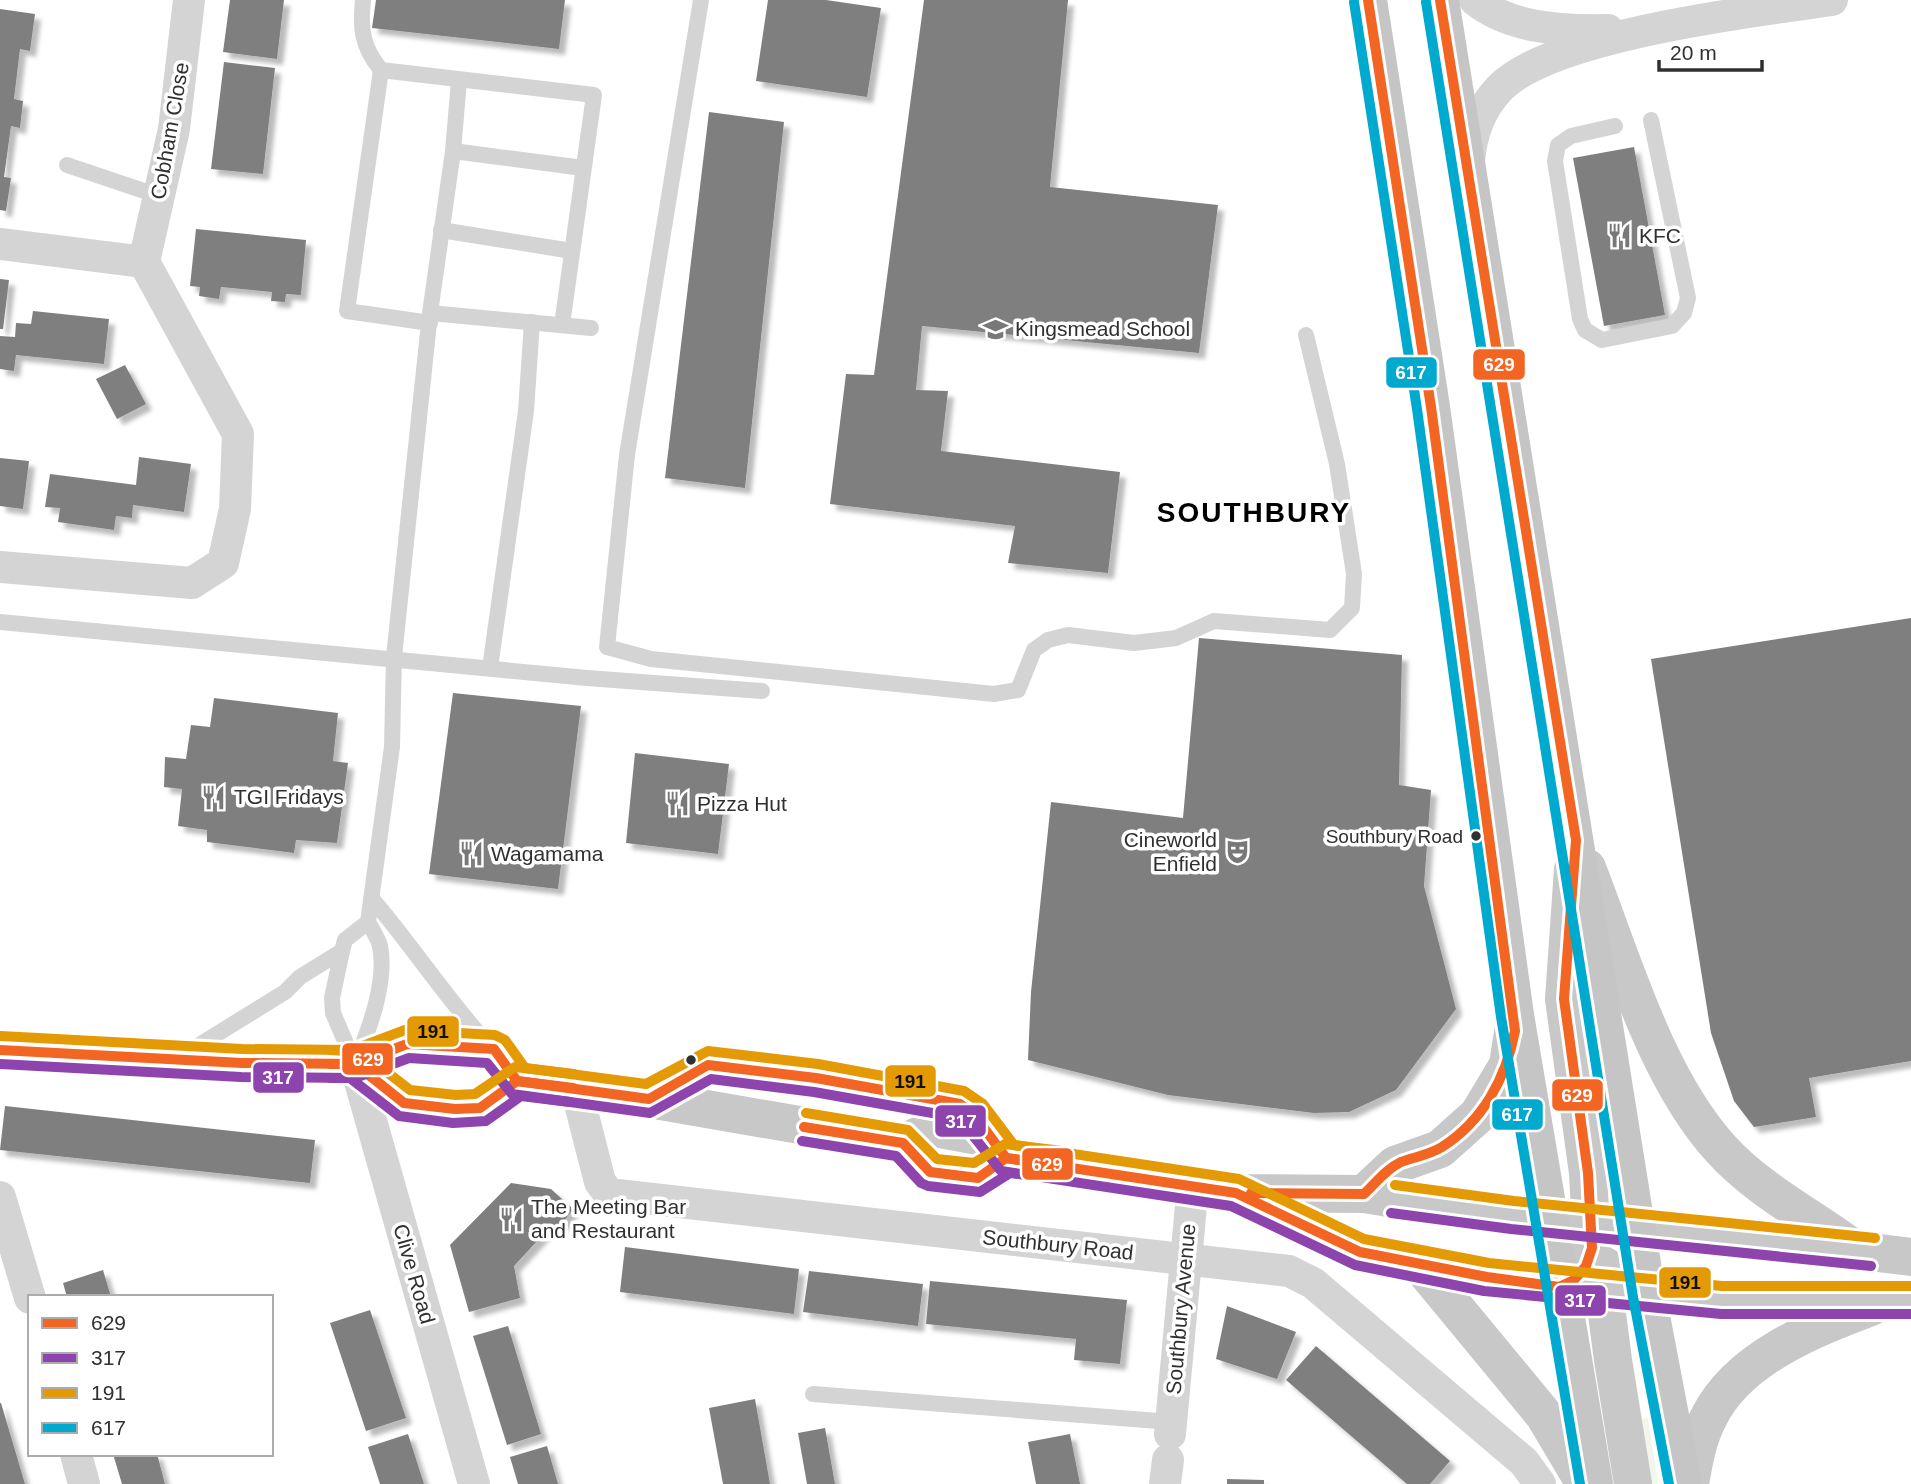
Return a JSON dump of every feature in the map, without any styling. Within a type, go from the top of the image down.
[{"type":"highway","points":[[1368,0],[1431,407],[1515,1015],[1594,1484]]},
{"type":"highway","points":[[1440,0],[1647,1295],[1683,1484]]},
{"type":"main road","points":[[1559,1287],[1574,1280],[1586,1266],[1592,1248],[1592,1226],[1564,999],[1565,954],[1576,840]]},
{"type":"main road","points":[[1576,840],[1663,1060],[1705,1130],[1723,1152],[1776,1196],[1856,1250]]},
{"type":"main road","points":[[1364,1194],[1395,1165],[1440,1149],[1478,1115],[1508,1065],[1515,1015]]},
{"type":"main road","points":[[0,1050],[176,1060],[355,1064],[407,1044],[494,1049],[517,1082]]},
{"type":"main road","points":[[355,1064],[404,1103],[480,1108],[517,1082],[576,1088],[903,1143],[935,1128],[1000,1148],[1236,1193],[1364,1194],[1592,1226],[1911,1257]]},
{"type":"main road","points":[[1236,1193],[1360,1252],[1420,1265],[1559,1287],[1647,1295],[1735,1300],[1900,1301]]},
{"type":"main road","points":[[1633,1484],[1604,1291],[1604,1270],[1609,1253],[1621,1238],[1637,1229]]},
{"type":"main road","points":[[1420,1265],[1544,1415],[1585,1484]]},
{"type":"main road","points":[[1690,1484],[1698,1443],[1709,1416],[1723,1395],[1748,1369],[1820,1329],[1900,1301]]},
{"type":"street","name":"Cobham Close","points":[[144,262],[174,129],[189,0]]},
{"type":"street","points":[[1475,0],[1508,18],[1543,27],[1579,31],[1655,29]]},
{"type":"street","points":[[1468,169],[1478,122],[1487,103],[1514,76],[1582,47],[1655,29],[1783,4],[1832,0]]},
{"type":"street","points":[[0,244],[144,262],[238,434],[235,509],[223,563],[192,583],[0,567]]},
{"type":"street","name":"Clive Road","points":[[355,1064],[474,1484]]},
{"type":"street","name":"Southbury Road","points":[[576,1088],[600,1182],[609,1194],[1289,1271],[1313,1283],[1524,1462],[1540,1484]]},
{"type":"street","name":"Southbury Avenue","points":[[1168,1450],[1193,1184]]},
{"type":"street","points":[[0,1197],[29,1295]]},
{"type":"street","points":[[77,1456],[84,1484]]},
{"type":"lane","points":[[363,0],[362,37],[370,56],[381,70],[594,95],[562,325]]},
{"type":"lane","points":[[701,0],[627,456],[607,647],[651,659],[994,694],[1018,690],[1034,650],[1048,640],[1068,635],[1134,643],[1177,638],[1214,621],[1330,630],[1352,608],[1354,574],[1337,464],[1306,335]]},
{"type":"lane","points":[[381,70],[347,311],[430,318],[532,321],[591,328]]},
{"type":"lane","points":[[355,1064],[333,1013],[332,998],[345,940],[368,922],[373,900],[392,747],[394,657],[430,318],[453,151],[459,81]]},
{"type":"lane","points":[[1615,126],[1571,136],[1558,145],[1555,161],[1580,319],[1585,330],[1602,340],[1672,326],[1684,313],[1688,298],[1651,120]]},
{"type":"lane","points":[[453,151],[583,168]]},
{"type":"lane","points":[[67,165],[159,196]]},
{"type":"lane","points":[[440,230],[572,251]]},
{"type":"lane","points":[[490,668],[526,411],[532,321]]},
{"type":"lane","points":[[0,622],[762,691]]},
{"type":"lane","points":[[373,900],[401,933],[435,981],[494,1049]]},
{"type":"lane","points":[[355,1064],[375,1015],[380,966],[380,946],[368,922]]},
{"type":"lane","points":[[176,1060],[285,992],[300,977],[342,951]]},
{"type":"lane","points":[[649,1099],[708,1065],[816,1078],[960,1104],[974,1113],[1000,1148]]},
{"type":"lane","points":[[813,1394],[1168,1450]]},
{"type":"shaded area","points":[[1648,1418],[1658,1484],[1642,1484],[1632,1420]]},
{"type":"building","points":[[230,0],[284,0],[277,59],[223,52]]},
{"type":"building","points":[[376,0],[565,0],[559,49],[372,28]]},
{"type":"building","points":[[768,0],[826,0],[881,8],[867,97],[756,81]]},
{"type":"building","points":[[924,0],[1068,0],[1050,187],[1218,205],[1199,353],[922,326],[916,390],[948,391],[941,451],[1120,472],[1108,573],[1008,563],[1015,526],[830,504],[846,374],[874,375]]},
{"type":"building","points":[[0,9],[35,14],[30,51],[20,49],[14,99],[23,101],[20,128],[11,126],[4,177],[11,178],[6,211],[0,210]]},
{"type":"building","points":[[224,62],[275,68],[263,174],[211,169]]},
{"type":"building","points":[[709,112],[784,122],[745,488],[665,478]]},
{"type":"building","name":"KFC","points":[[1634,147],[1665,315],[1604,326],[1573,158]]},
{"type":"building","points":[[196,229],[306,240],[301,295],[286,294],[285,302],[271,301],[272,292],[221,287],[219,299],[199,296],[200,287],[190,286]]},
{"type":"building","points":[[0,279],[9,280],[3,329],[0,329]]},
{"type":"building","points":[[33,311],[109,319],[104,364],[16,355],[14,371],[0,369],[0,336],[15,337],[16,323],[31,324]]},
{"type":"building","points":[[125,365],[146,404],[117,419],[96,379]]},
{"type":"building","points":[[139,457],[191,464],[184,512],[133,505],[132,518],[116,516],[114,530],[58,522],[60,508],[45,507],[50,474],[136,485]]},
{"type":"building","points":[[0,458],[29,461],[23,509],[0,506]]},
{"type":"building","points":[[1911,618],[1911,1061],[1809,1078],[1816,1117],[1754,1127],[1734,1101],[1711,1033],[1651,659]]},
{"type":"building","name":"Cineworld Enfield","points":[[1199,638],[1402,655],[1399,785],[1431,790],[1424,886],[1456,1009],[1396,1090],[1349,1112],[1314,1113],[1168,1095],[1028,1060],[1031,992],[1051,802],[1183,818]]},
{"type":"building","points":[[453,693],[581,706],[558,889],[429,874]]},
{"type":"building","points":[[214,698],[338,713],[333,761],[348,763],[337,843],[296,840],[294,853],[207,842],[207,830],[178,826],[182,789],[164,787],[165,757],[186,759],[191,725],[210,727]]},
{"type":"building","name":"Pizza Hut","points":[[635,753],[729,764],[718,854],[626,843]]},
{"type":"building","points":[[5,1106],[315,1140],[310,1183],[0,1150]]},
{"type":"building","points":[[511,1183],[551,1189],[573,1209],[556,1232],[550,1227],[514,1266],[520,1298],[469,1312],[450,1245]]},
{"type":"building","points":[[625,1247],[799,1269],[794,1314],[620,1292]]},
{"type":"building","points":[[103,1270],[110,1295],[66,1295],[63,1283]]},
{"type":"building","points":[[809,1271],[923,1284],[918,1326],[803,1312]]},
{"type":"building","points":[[930,1281],[1127,1300],[1120,1364],[1074,1360],[1076,1339],[926,1324]]},
{"type":"building","points":[[1227,1306],[1296,1332],[1277,1379],[1216,1359]]},
{"type":"building","points":[[370,1310],[406,1418],[366,1431],[330,1323]]},
{"type":"building","points":[[508,1326],[541,1434],[507,1445],[473,1336]]},
{"type":"building","points":[[1316,1346],[1450,1461],[1430,1484],[1407,1484],[1286,1380]]},
{"type":"building","points":[[755,1399],[770,1484],[723,1484],[709,1408]]},
{"type":"building","points":[[1,1403],[25,1484],[0,1484]]},
{"type":"building","points":[[825,1428],[835,1484],[807,1484],[798,1433]]},
{"type":"building","points":[[408,1434],[424,1484],[380,1484],[368,1447]]},
{"type":"building","points":[[1070,1434],[1080,1484],[1036,1484],[1028,1442]]},
{"type":"building","points":[[547,1446],[558,1484],[518,1484],[510,1457]]},
{"type":"building","points":[[114,1456],[158,1456],[165,1484],[122,1484]]},
{"type":"building","points":[[1227,1479],[1264,1480],[1264,1484],[1227,1484]]},
{"type":"transit line","name":"629","points":[[1251,1193],[1364,1194],[1396,1165],[1442,1147],[1469,1125],[1490,1097],[1506,1065],[1515,1031],[1431,407],[1368,0]]},
{"type":"transit line","name":"629","points":[[0,1050],[242,1063],[355,1064],[407,1044],[494,1049],[517,1081],[649,1099],[708,1065],[816,1078],[960,1104],[973,1113],[1006,1158],[1236,1193],[1360,1252],[1487,1277],[1559,1287],[1574,1280],[1586,1266],[1592,1248],[1588,1173],[1564,999],[1576,840],[1440,0]]},
{"type":"transit line","name":"617","points":[[1354,2],[1417,409],[1501,1017],[1580,1484]]},
{"type":"transit line","name":"617","points":[[1426,2],[1633,1297],[1669,1484]]},
{"type":"transit line","name":"191","points":[[1,1036],[242,1049],[352,1050],[405,1030],[495,1035],[505,1040],[525,1068],[646,1084],[708,1051],[818,1064],[964,1091],[983,1104],[1014,1145],[1239,1179],[1364,1239],[1489,1263],[1722,1286],[1911,1286]]},
{"type":"transit line","name":"191","points":[[330,1050],[361,1052],[410,1090],[456,1095],[475,1094],[515,1067],[574,1074]]},
{"type":"transit line","name":"317","points":[[0,1064],[241,1077],[355,1078],[409,1058],[487,1063],[512,1094],[650,1113],[711,1079],[814,1092],[955,1117],[963,1123],[1001,1171],[1231,1206],[1355,1265],[1484,1291],[1721,1314],[1911,1314]]},
{"type":"transit line","name":"629","points":[[330,1064],[355,1064],[404,1103],[455,1109],[480,1108],[517,1081],[573,1088]]},
{"type":"transit line","name":"317","points":[[330,1078],[350,1078],[399,1116],[453,1123],[486,1121],[521,1096],[570,1102]]},
{"type":"transit line","name":"191","points":[[806,1113],[908,1130],[937,1159],[974,1163],[1005,1144],[1062,1151]]},
{"type":"transit line","name":"629","points":[[804,1127],[903,1143],[930,1172],[978,1178],[1006,1158],[1057,1165]]},
{"type":"transit line","name":"317","points":[[802,1141],[896,1156],[921,1183],[928,1186],[980,1192],[1010,1173],[1058,1179]]},
{"type":"transit line","name":"191","points":[[1395,1185],[1514,1201],[1875,1238]]},
{"type":"transit line","name":"317","points":[[1391,1213],[1511,1229],[1871,1266]]},
{"type":"place","name":"KFC","points":[[1619,236]]},
{"type":"place","name":"Kingsmead School","points":[[995,329]]},
{"type":"place","name":"TGI Fridays","points":[[214,797]]},
{"type":"place","name":"Pizza Hut","points":[[677,804]]},
{"type":"place","name":"Southbury Road","points":[[1476,836]]},
{"type":"place","name":"Cineworld Enfield","points":[[1237,852]]},
{"type":"place","name":"Wagamama","points":[[471,854]]},
{"type":"place","name":"The Meeting Bar and Restaurant","points":[[511,1219]]},
{"type":"district","name":"SOUTHBURY","points":[[1254,512]]}]
